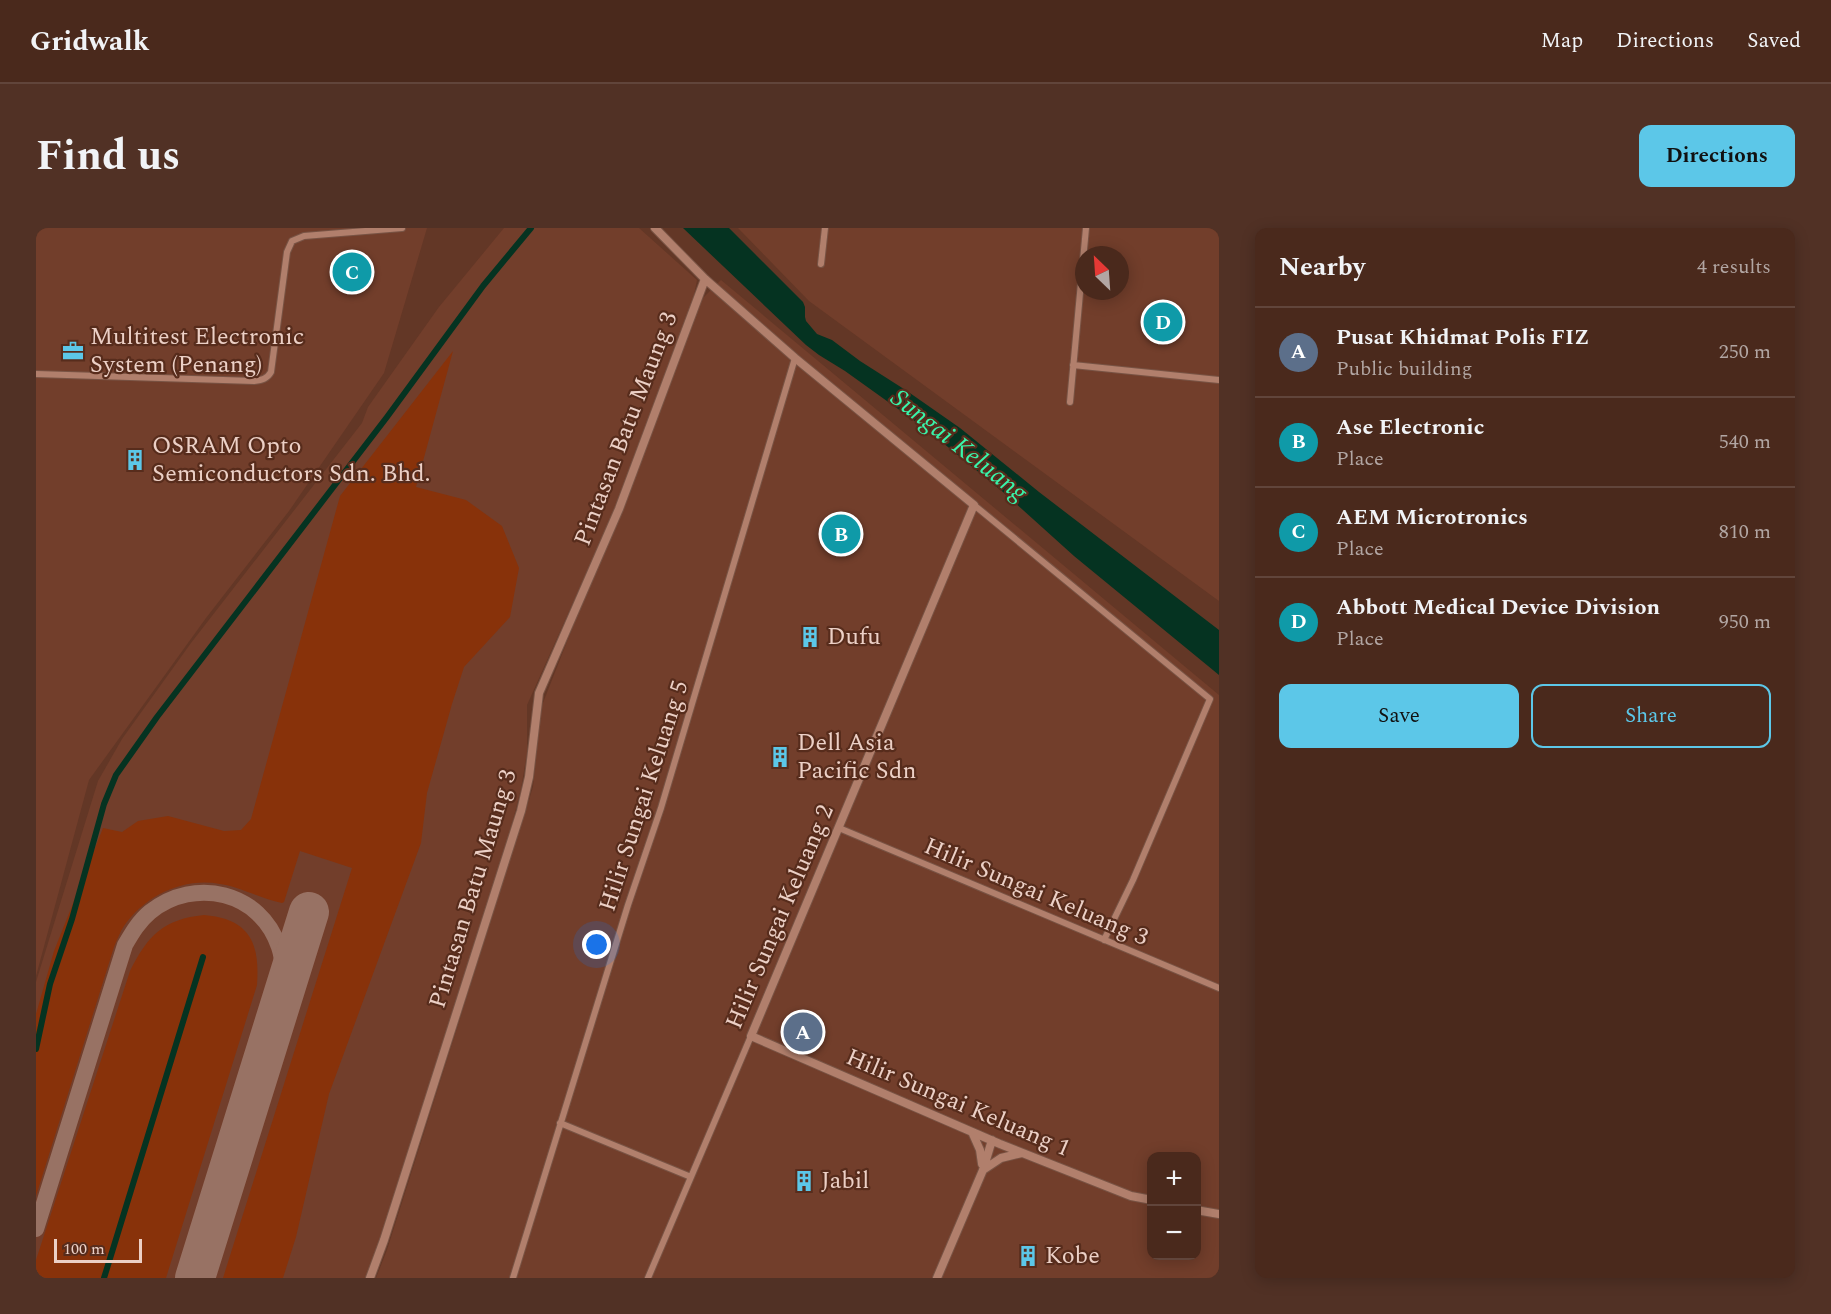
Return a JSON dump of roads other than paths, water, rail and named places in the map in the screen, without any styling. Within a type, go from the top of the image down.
[{"type":"street","points":[[36,374],[262,380],[271,372],[287,252],[292,241],[304,236],[402,228]]},
{"type":"street","points":[[655,228],[705,279],[795,358],[1209,699],[1133,880],[1104,940]]},
{"type":"street","points":[[821,264],[825,228]]},
{"type":"street","points":[[1070,402],[1086,228]]},
{"type":"street","name":"Pintasan Batu Maung 3","points":[[370,1278],[520,811],[528,777],[539,693],[619,509],[705,279]]},
{"type":"street","name":"Hilir Sungai Keluang 5","points":[[513,1278],[628,904],[661,808],[795,358]]},
{"type":"street","points":[[1073,365],[1219,380]]},
{"type":"street","name":"Hilir Sungai Keluang 2","points":[[648,1278],[975,505]]},
{"type":"street","name":"Hilir Sungai Keluang 3","points":[[839,828],[1219,988]]},
{"type":"street","name":"Hilir Sungai Keluang 1","points":[[752,1036],[1022,1153],[1131,1196],[1147,1199]]},
{"type":"street","points":[[560,1123],[691,1177]]},
{"type":"street","points":[[972,1132],[980,1150],[983,1170]]},
{"type":"street","points":[[937,1278],[996,1142]]},
{"type":"street","points":[[983,1170],[1001,1158],[1022,1153]]},
{"type":"street","points":[[1201,1211],[1219,1214]]},
{"type":"water","name":"Sungai Keluang","points":[[683,228],[729,228],[803,302],[806,321],[817,334],[832,340],[960,428],[1039,492],[1219,630],[1219,675],[1074,556],[1003,492],[926,429],[806,345]]},
{"type":"waterway","points":[[36,1049],[50,984],[72,919],[104,804],[116,775],[157,717],[387,417],[483,286],[531,228]]},
{"type":"waterway","points":[[104,1278],[203,957]]},
{"type":"place","name":"AEM Microtronics","points":[[352,272]]},
{"type":"place","name":"Abbott Medical Device Division","points":[[1163,322]]},
{"type":"place","name":"Multitest Electronic System (Penang)","points":[[73,351]]},
{"type":"place","name":"OSRAM Opto Semiconductors Sdn. Bhd.","points":[[135,460]]},
{"type":"place","name":"Ase Electronic","points":[[841,534]]},
{"type":"place","name":"Dufu","points":[[810,637]]},
{"type":"place","name":"Dell Asia Pacific Sdn","points":[[780,757]]},
{"type":"place","name":"Pusat Khidmat Polis FIZ","points":[[803,1032]]},
{"type":"place","name":"Jabil","points":[[804,1181]]},
{"type":"place","name":"Kobe","points":[[1028,1256]]}]
